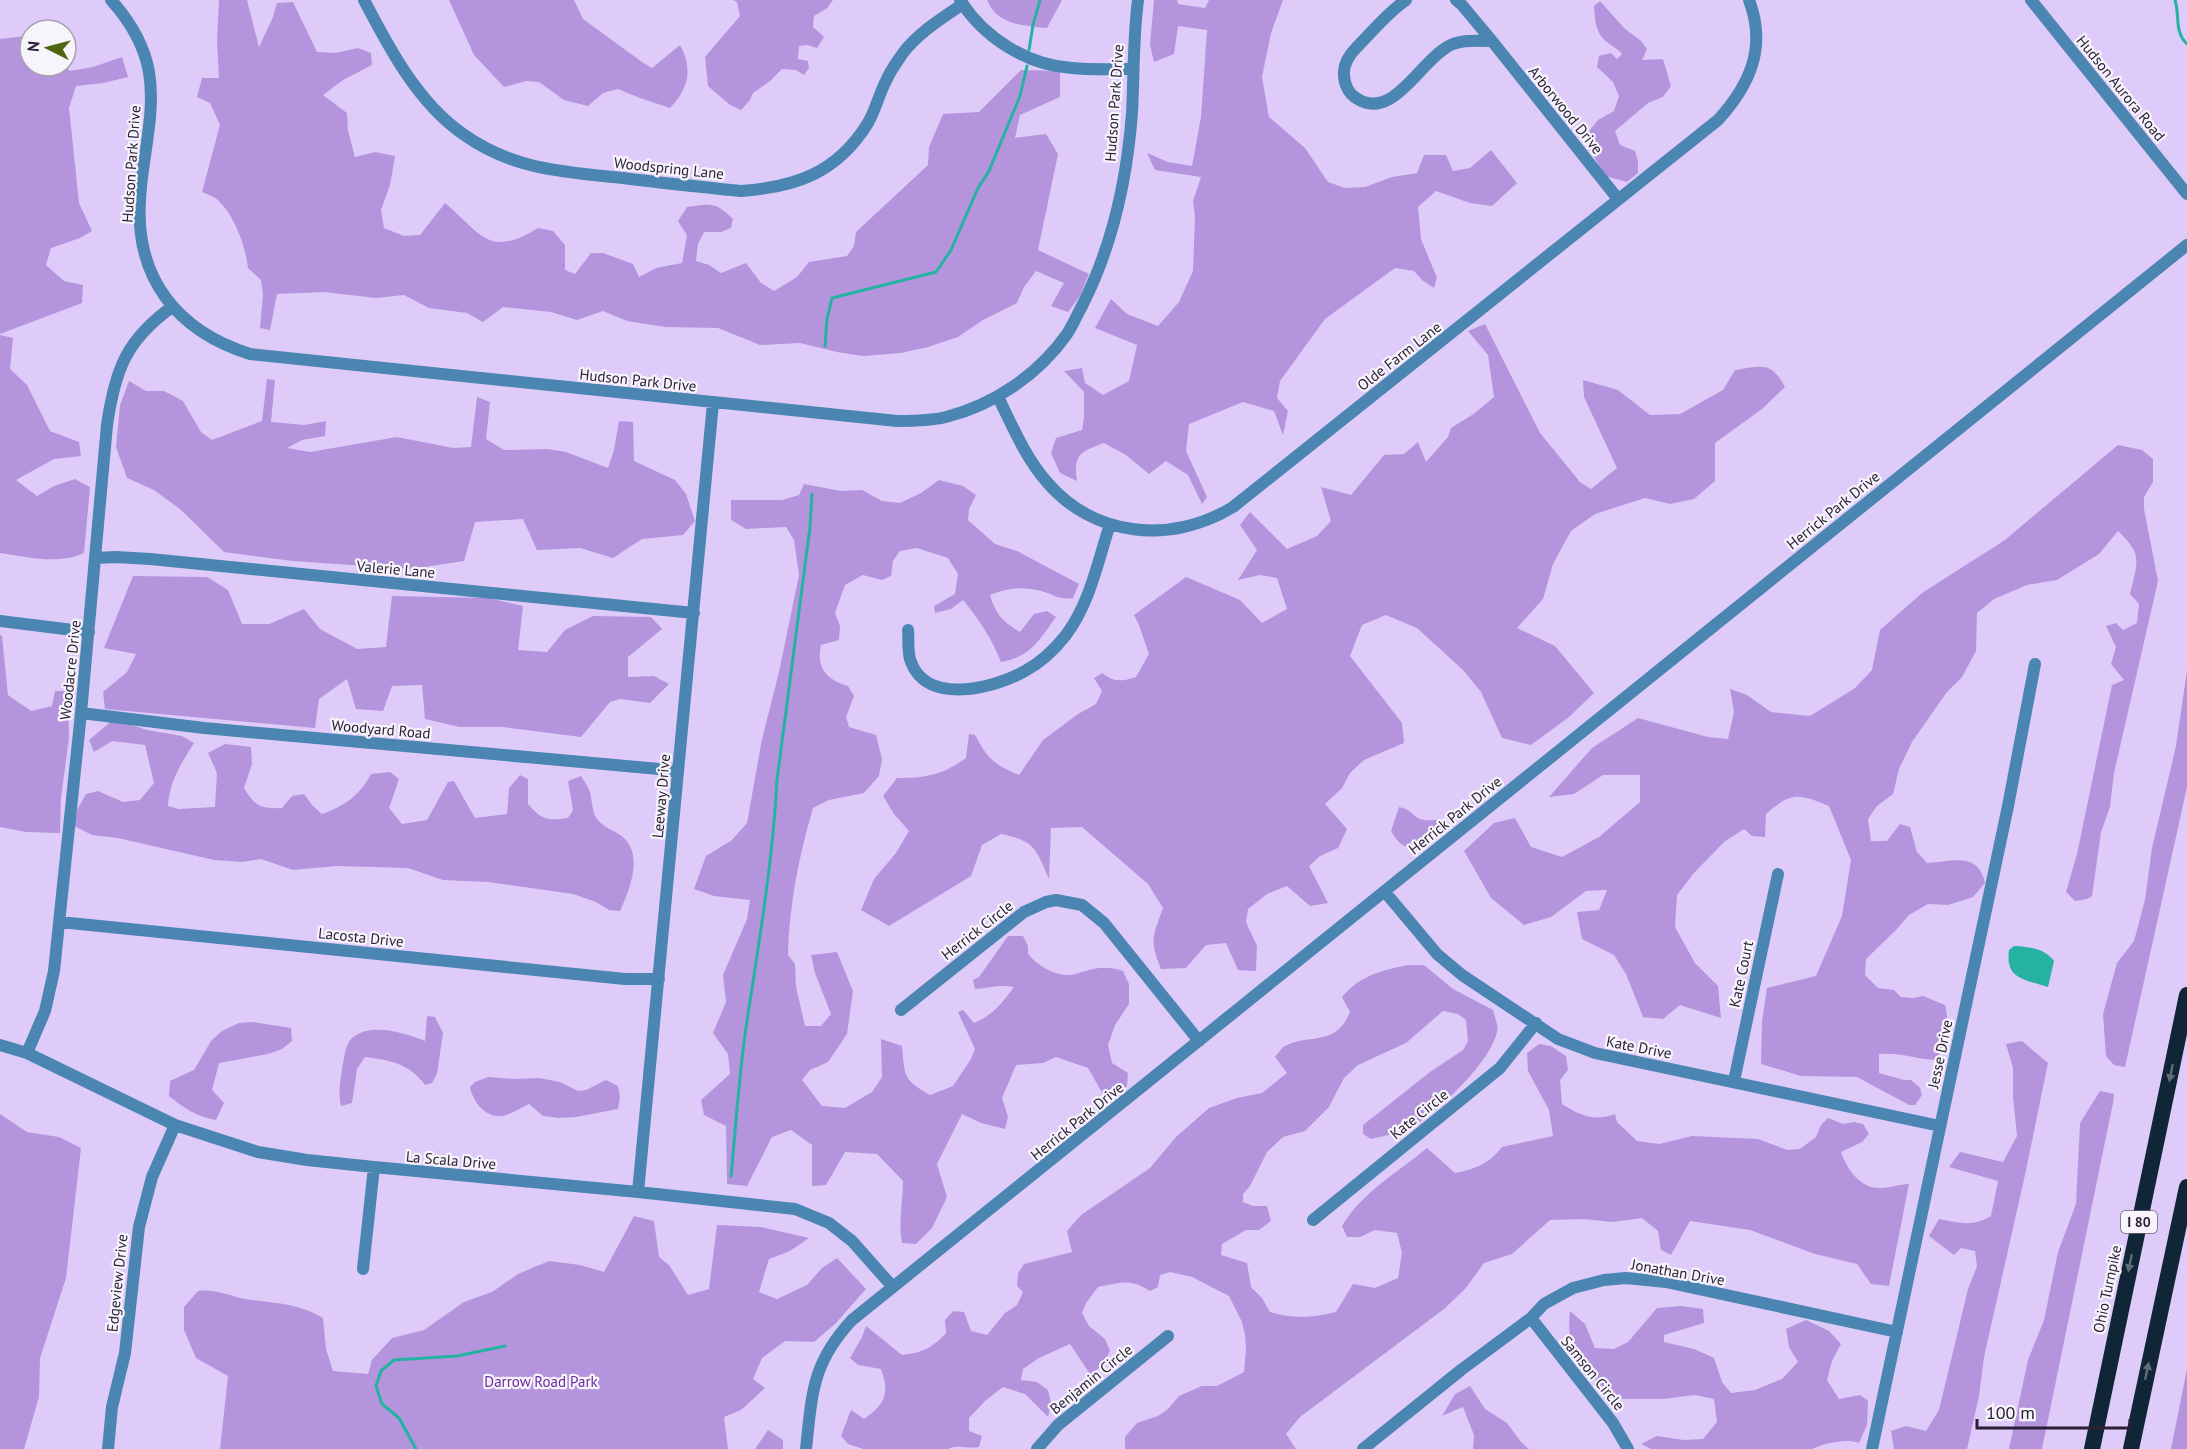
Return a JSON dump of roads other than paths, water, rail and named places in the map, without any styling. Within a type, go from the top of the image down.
[{"type":"highway","name":"Ohio Turnpike","points":[[2092,1449],[2187,995]]},
{"type":"highway","name":"I 80","points":[[2131,1449],[2187,1187]]},
{"type":"street","name":"Hudson Park Drive","points":[[111,0],[135,33],[148,71],[150,122],[140,199],[140,231],[147,261],[165,299],[207,337],[250,354],[897,421],[946,417],[998,397],[1046,360],[1068,333],[1089,291],[1107,241],[1125,167],[1132,114],[1134,29],[1138,0]]},
{"type":"street","name":"Woodspring Lane","points":[[364,0],[400,63],[430,104],[462,134],[492,152],[529,166],[549,170],[741,191],[771,189],[793,184],[820,172],[843,153],[868,123],[886,81],[904,52],[934,23],[962,2]]},
{"type":"street","points":[[1406,0],[1351,53],[1345,63],[1346,87],[1363,103],[1375,105],[1385,103],[1404,88],[1428,61],[1447,47],[1458,42],[1492,41]]},
{"type":"street","name":"Arborwood Drive","points":[[1456,0],[1492,41],[1618,199]]},
{"type":"street","name":"Olde Farm Lane","points":[[998,397],[1035,466],[1045,480],[1069,503],[1085,513],[1110,524],[1145,531],[1178,530],[1206,522],[1233,507],[1718,120],[1733,104],[1749,78],[1756,45],[1756,22],[1749,0]]},
{"type":"street","name":"Hudson Aurora Road","points":[[2031,0],[2187,194]]},
{"type":"street","points":[[962,2],[997,40],[1034,60],[1071,68],[1133,69]]},
{"type":"street","name":"Herrick Park Drive","points":[[806,1449],[812,1390],[817,1373],[828,1350],[852,1320],[2187,245]]},
{"type":"street","name":"Woodacre Drive","points":[[27,1053],[49,999],[60,922],[112,389],[119,369],[134,342],[150,322],[172,307]]},
{"type":"street","name":"Leeway Drive","points":[[638,1192],[713,403]]},
{"type":"street","points":[[908,630],[911,663],[922,679],[934,686],[965,690],[987,687],[1027,670],[1051,652],[1066,635],[1077,617],[1085,602],[1110,524]]},
{"type":"street","name":"Valerie Lane","points":[[96,558],[150,559],[694,613]]},
{"type":"street","points":[[0,621],[89,632]]},
{"type":"street","name":"Jesse Drive","points":[[1872,1449],[2035,664]]},
{"type":"street","name":"Woodyard Road","points":[[81,713],[204,728],[678,772]]},
{"type":"street","name":"Kate Court","points":[[1734,1081],[1778,874]]},
{"type":"street","name":"Kate Drive","points":[[1385,892],[1437,954],[1462,975],[1558,1039],[1595,1053],[1940,1126]]},
{"type":"street","name":"Herrick Circle","points":[[901,1010],[1024,912],[1046,902],[1065,901],[1082,905],[1104,923],[1199,1041]]},
{"type":"street","name":"Lacosta Drive","points":[[60,922],[625,979],[659,979]]},
{"type":"street","name":"Kate Circle","points":[[1313,1220],[1500,1068],[1536,1023]]},
{"type":"street","name":"La Scala Drive","points":[[0,1045],[27,1053],[175,1125],[258,1152],[374,1167],[780,1206],[812,1215],[829,1223],[852,1241],[892,1286]]},
{"type":"street","name":"Edgeview Drive","points":[[108,1449],[112,1407],[125,1353],[141,1217],[152,1177],[175,1125]]},
{"type":"street","points":[[363,1269],[374,1167]]},
{"type":"street","name":"Jonathan Drive","points":[[1363,1449],[1461,1370],[1531,1318],[1544,1305],[1573,1288],[1604,1280],[1626,1278],[1666,1282],[1897,1332]]},
{"type":"street","name":"Samson Circle","points":[[1531,1318],[1613,1423],[1628,1449]]},
{"type":"street","name":"Benjamin Circle","points":[[1037,1449],[1058,1425],[1168,1336]]},
{"type":"waterway","points":[[1029,50],[1040,0]]},
{"type":"waterway","points":[[2175,0],[2180,34],[2187,44]]},
{"type":"waterway","points":[[825,346],[827,319],[832,298],[936,272],[951,250],[978,188],[989,171],[1020,96],[1027,66]]},
{"type":"waterway","points":[[731,1176],[742,1060],[769,871],[777,780],[810,527],[812,494]]},
{"type":"waterway","points":[[416,1449],[399,1418],[382,1404],[376,1386],[381,1371],[394,1360],[457,1356],[505,1346]]},
{"type":"park label","name":"Darrow Road Park","points":[[541,1381]]}]
